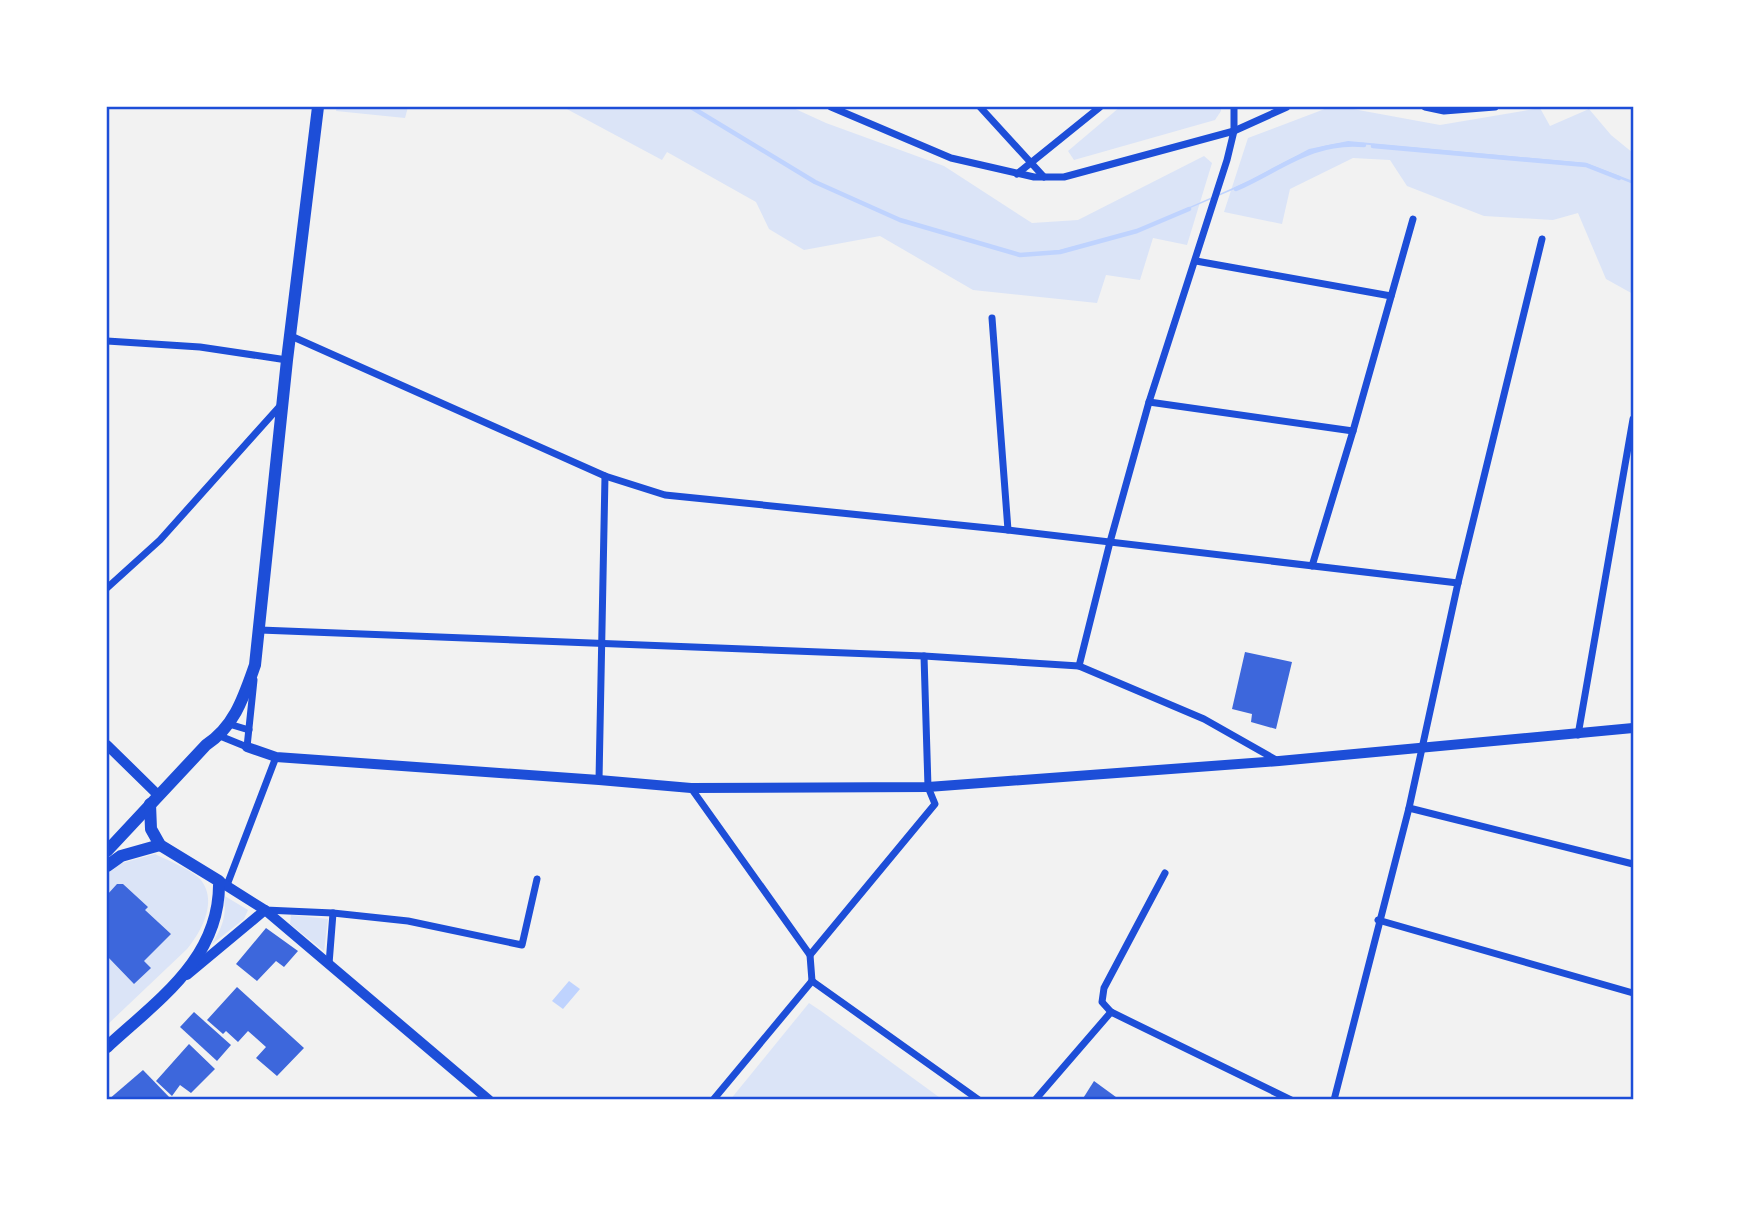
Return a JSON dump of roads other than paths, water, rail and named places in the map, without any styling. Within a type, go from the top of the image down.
[{"type":"main road","points":[[107,850],[206,744],[220,736],[240,707],[255,665],[287,360],[318,107]]},
{"type":"main road","points":[[107,1047],[176,984],[199,957],[215,920],[223,883],[160,845],[151,828],[154,799]]},
{"type":"main road","points":[[107,866],[121,856],[160,845]]},
{"type":"street","points":[[831,107],[843,109],[951,158],[1017,174],[1044,177],[1064,177],[1234,131],[1287,107]]},
{"type":"street","points":[[980,107],[1044,177]]},
{"type":"street","points":[[1017,174],[1100,107]]},
{"type":"street","points":[[1079,666],[1149,402],[1227,160],[1234,131],[1234,107]]},
{"type":"street","points":[[1425,107],[1444,111],[1495,107]]},
{"type":"street","points":[[1311,566],[1353,431],[1413,219]]},
{"type":"street","points":[[1334,1100],[1409,807],[1458,583],[1542,239]]},
{"type":"street","points":[[1196,261],[1391,296]]},
{"type":"street","points":[[992,318],[1009,530]]},
{"type":"street","points":[[291,336],[606,475],[665,495],[1009,530],[1458,583]]},
{"type":"street","points":[[107,341],[200,347],[287,360]]},
{"type":"street","points":[[1149,402],[1353,431]]},
{"type":"street","points":[[107,588],[160,540],[283,403]]},
{"type":"street","points":[[1578,734],[1633,419]]},
{"type":"street","points":[[599,779],[606,475]]},
{"type":"street","points":[[260,630],[924,656],[1079,666],[1204,719],[1279,761]]},
{"type":"street","points":[[810,955],[935,804],[928,786],[924,656]]},
{"type":"street","points":[[247,747],[255,665]]},
{"type":"street","points":[[229,724],[249,730]]},
{"type":"street","points":[[220,736],[276,757],[599,779],[691,788],[928,786],[1279,761],[1633,728]]},
{"type":"street","points":[[107,745],[154,799]]},
{"type":"street","points":[[276,757],[223,883],[265,910],[489,1100]]},
{"type":"street","points":[[691,788],[810,955],[812,981],[713,1100]]},
{"type":"street","points":[[1409,807],[1633,864]]},
{"type":"street","points":[[1165,873],[1104,988],[1102,1002],[1111,1012],[1291,1100]]},
{"type":"street","points":[[176,984],[265,910],[333,913],[408,922],[522,945],[537,879]]},
{"type":"street","points":[[329,964],[333,913]]},
{"type":"street","points":[[1378,920],[1633,993]]},
{"type":"street","points":[[812,981],[979,1100]]},
{"type":"street","points":[[1035,1100],[1111,1012]]},
{"type":"water","points":[[691,107],[816,182],[901,219],[1020,255],[900,220],[816,183]]},
{"type":"water","points":[[1348,141],[1586,163],[1633,181],[1633,184],[1586,165],[1348,143],[1309,151],[1251,182],[1137,231],[1060,252],[1020,255],[1060,250],[1137,230],[1251,180],[1309,149]]},
{"type":"water","points":[[569,981],[580,989],[563,1009],[552,1001]]},
{"type":"waterway","points":[[691,107],[815,182],[900,220],[1020,255],[1060,252],[1137,231],[1189,209]]},
{"type":"waterway","points":[[1236,189],[1312,152],[1328,147],[1364,145]]},
{"type":"waterway","points":[[1373,146],[1586,165],[1619,178]]}]
